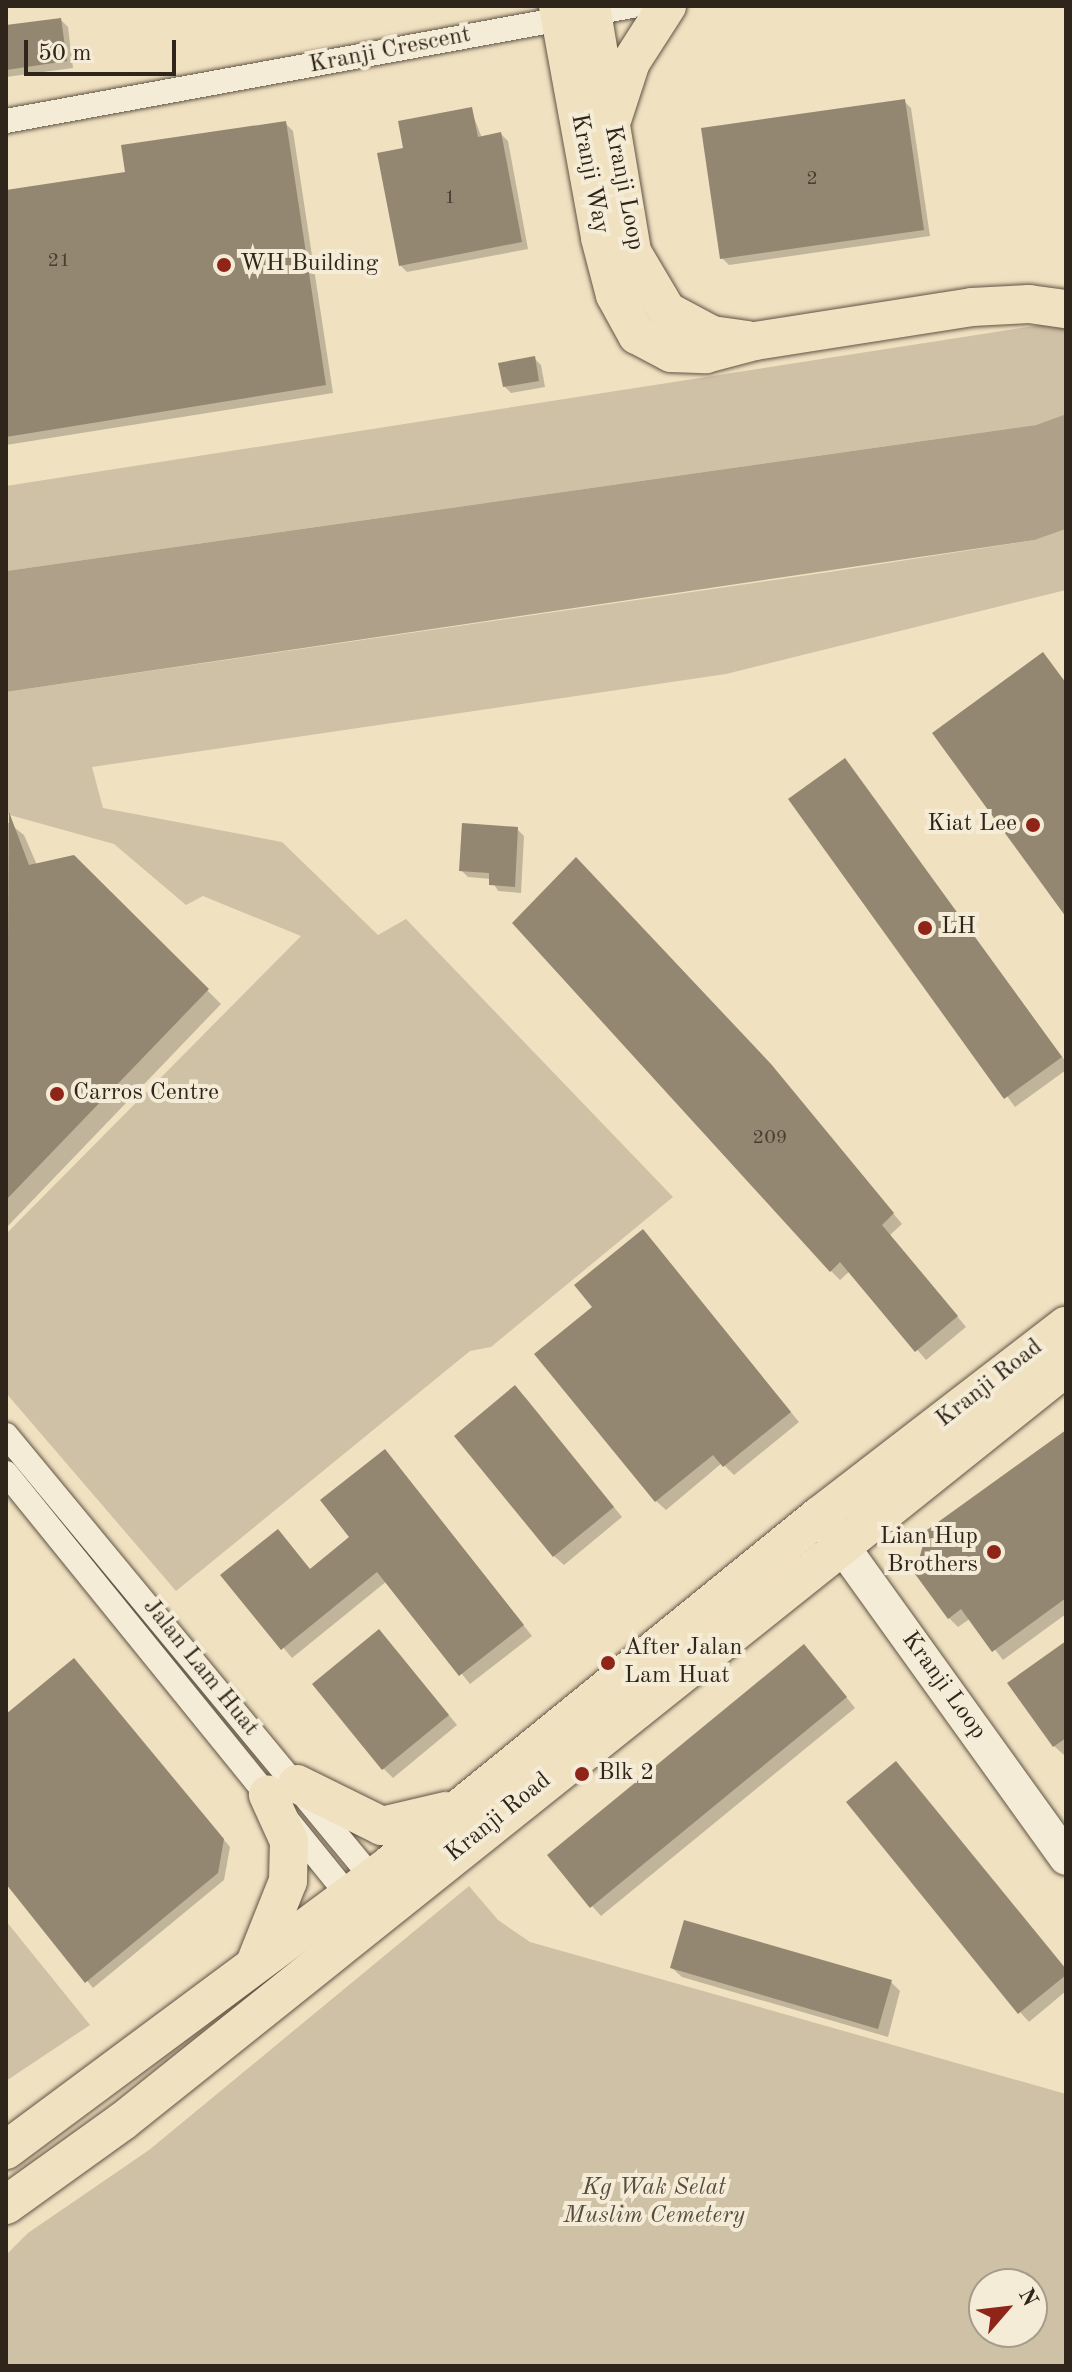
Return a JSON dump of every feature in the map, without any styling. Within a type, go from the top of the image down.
[{"type":"main road","points":[[610,124],[631,62],[667,6]]},
{"type":"main road","name":"Kranji Loop","points":[[576,11],[610,124],[632,252],[667,311],[712,335],[755,341]]},
{"type":"main road","name":"Kranji Way","points":[[576,11],[600,238],[615,295],[637,335]]},
{"type":"main road","name":"Kranji Loop","points":[[637,335],[671,353],[706,354],[755,341],[972,307],[1029,304],[1066,309]]},
{"type":"main road","name":"Kranji Road","points":[[6,2150],[255,1964],[371,1899],[830,1530],[1066,1326]]},
{"type":"main road","name":"Kranji Road","points":[[6,2205],[123,2121],[371,1899],[465,1806],[830,1530],[1066,1367]]},
{"type":"main road","points":[[255,1964],[288,1881],[289,1841],[282,1790],[382,1826],[465,1806]]},
{"type":"main road","points":[[87,2091],[123,2121]]},
{"type":"street","name":"Kranji Crescent","points":[[6,121],[576,11],[632,6]]},
{"type":"street","name":"Jalan Lam Huat","points":[[6,1435],[282,1790],[371,1899]]},
{"type":"street","name":"Jalan Lam Huat","points":[[6,1473],[282,1790]]},
{"type":"street","name":"Kranji Loop","points":[[830,1530],[1066,1858]]},
{"type":"green space","points":[[1040,325],[1066,329],[1066,414],[1036,425],[6,571],[6,486]]},
{"type":"green space","points":[[1066,529],[1066,590],[726,674],[92,767],[103,808],[282,842],[378,935],[406,919],[673,1197],[491,1347],[470,1351],[176,1591],[6,1393],[6,1234],[301,936],[203,896],[186,905],[114,844],[6,814],[6,692],[829,572],[1035,540]]},
{"type":"green space","name":"Kg Wak Selat Muslim Cemetery","points":[[469,1886],[498,1920],[530,1942],[1066,2094],[1066,2366],[6,2366],[6,2255],[28,2233],[149,2150]]},
{"type":"green space","points":[[6,1921],[90,2025],[6,2081]]},
{"type":"shaded area","points":[[1066,414],[1066,529],[1035,540],[6,692],[6,571],[1036,425]]},
{"type":"building","points":[[61,18],[67,61],[6,70],[6,25]]},
{"type":"building","points":[[905,99],[924,230],[720,259],[701,128]]},
{"type":"building","points":[[472,107],[478,137],[501,132],[522,242],[399,266],[377,153],[403,148],[398,121]]},
{"type":"building","points":[[286,121],[326,385],[6,437],[6,190],[125,172],[121,145]]},
{"type":"building","points":[[535,356],[539,381],[503,387],[498,363]]},
{"type":"building","name":"Kiat Lee","points":[[1043,652],[1066,683],[1066,917],[932,733]]},
{"type":"building","name":"LH","points":[[845,758],[1062,1057],[1004,1099],[788,799]]},
{"type":"building","name":"Carros Centre","points":[[9,812],[29,865],[74,855],[209,989],[6,1200]]},
{"type":"building","points":[[462,823],[518,827],[515,887],[489,885],[489,873],[459,871]]},
{"type":"building","points":[[576,857],[771,1064],[894,1213],[882,1225],[958,1316],[915,1352],[840,1262],[830,1272],[512,923]]},
{"type":"building","points":[[643,1229],[791,1412],[723,1467],[713,1455],[655,1502],[534,1354],[592,1307],[574,1285]]},
{"type":"building","points":[[515,1385],[614,1507],[553,1557],[454,1436]]},
{"type":"building","name":"Lian Hup Brothers","points":[[1066,1430],[1066,1598],[992,1652],[961,1609],[948,1619],[915,1574],[927,1530]]},
{"type":"building","points":[[385,1449],[524,1625],[459,1676],[377,1572],[281,1650],[220,1575],[278,1529],[310,1569],[349,1537],[320,1500]]},
{"type":"building","points":[[379,1629],[449,1715],[382,1770],[312,1684]]},
{"type":"building","points":[[1066,1641],[1066,1738],[1053,1747],[1007,1683]]},
{"type":"building","points":[[804,1644],[847,1697],[590,1908],[547,1855]]},
{"type":"building","points":[[74,1658],[224,1839],[218,1873],[85,1983],[6,1884],[6,1714]]},
{"type":"building","points":[[896,1761],[1066,1969],[1066,1975],[1018,2014],[846,1802]]},
{"type":"building","points":[[684,1920],[892,1980],[878,2029],[670,1968]]},
{"type":"place","name":"WH Building","points":[[224,265]]},
{"type":"place","name":"Kiat Lee","points":[[1033,825]]},
{"type":"place","name":"LH","points":[[925,928]]},
{"type":"place","name":"Carros Centre","points":[[57,1094]]},
{"type":"place","name":"Lian Hup Brothers","points":[[994,1552]]},
{"type":"place","name":"After Jalan Lam Huat","points":[[608,1663]]},
{"type":"place","name":"Blk 2","points":[[582,1774]]}]
